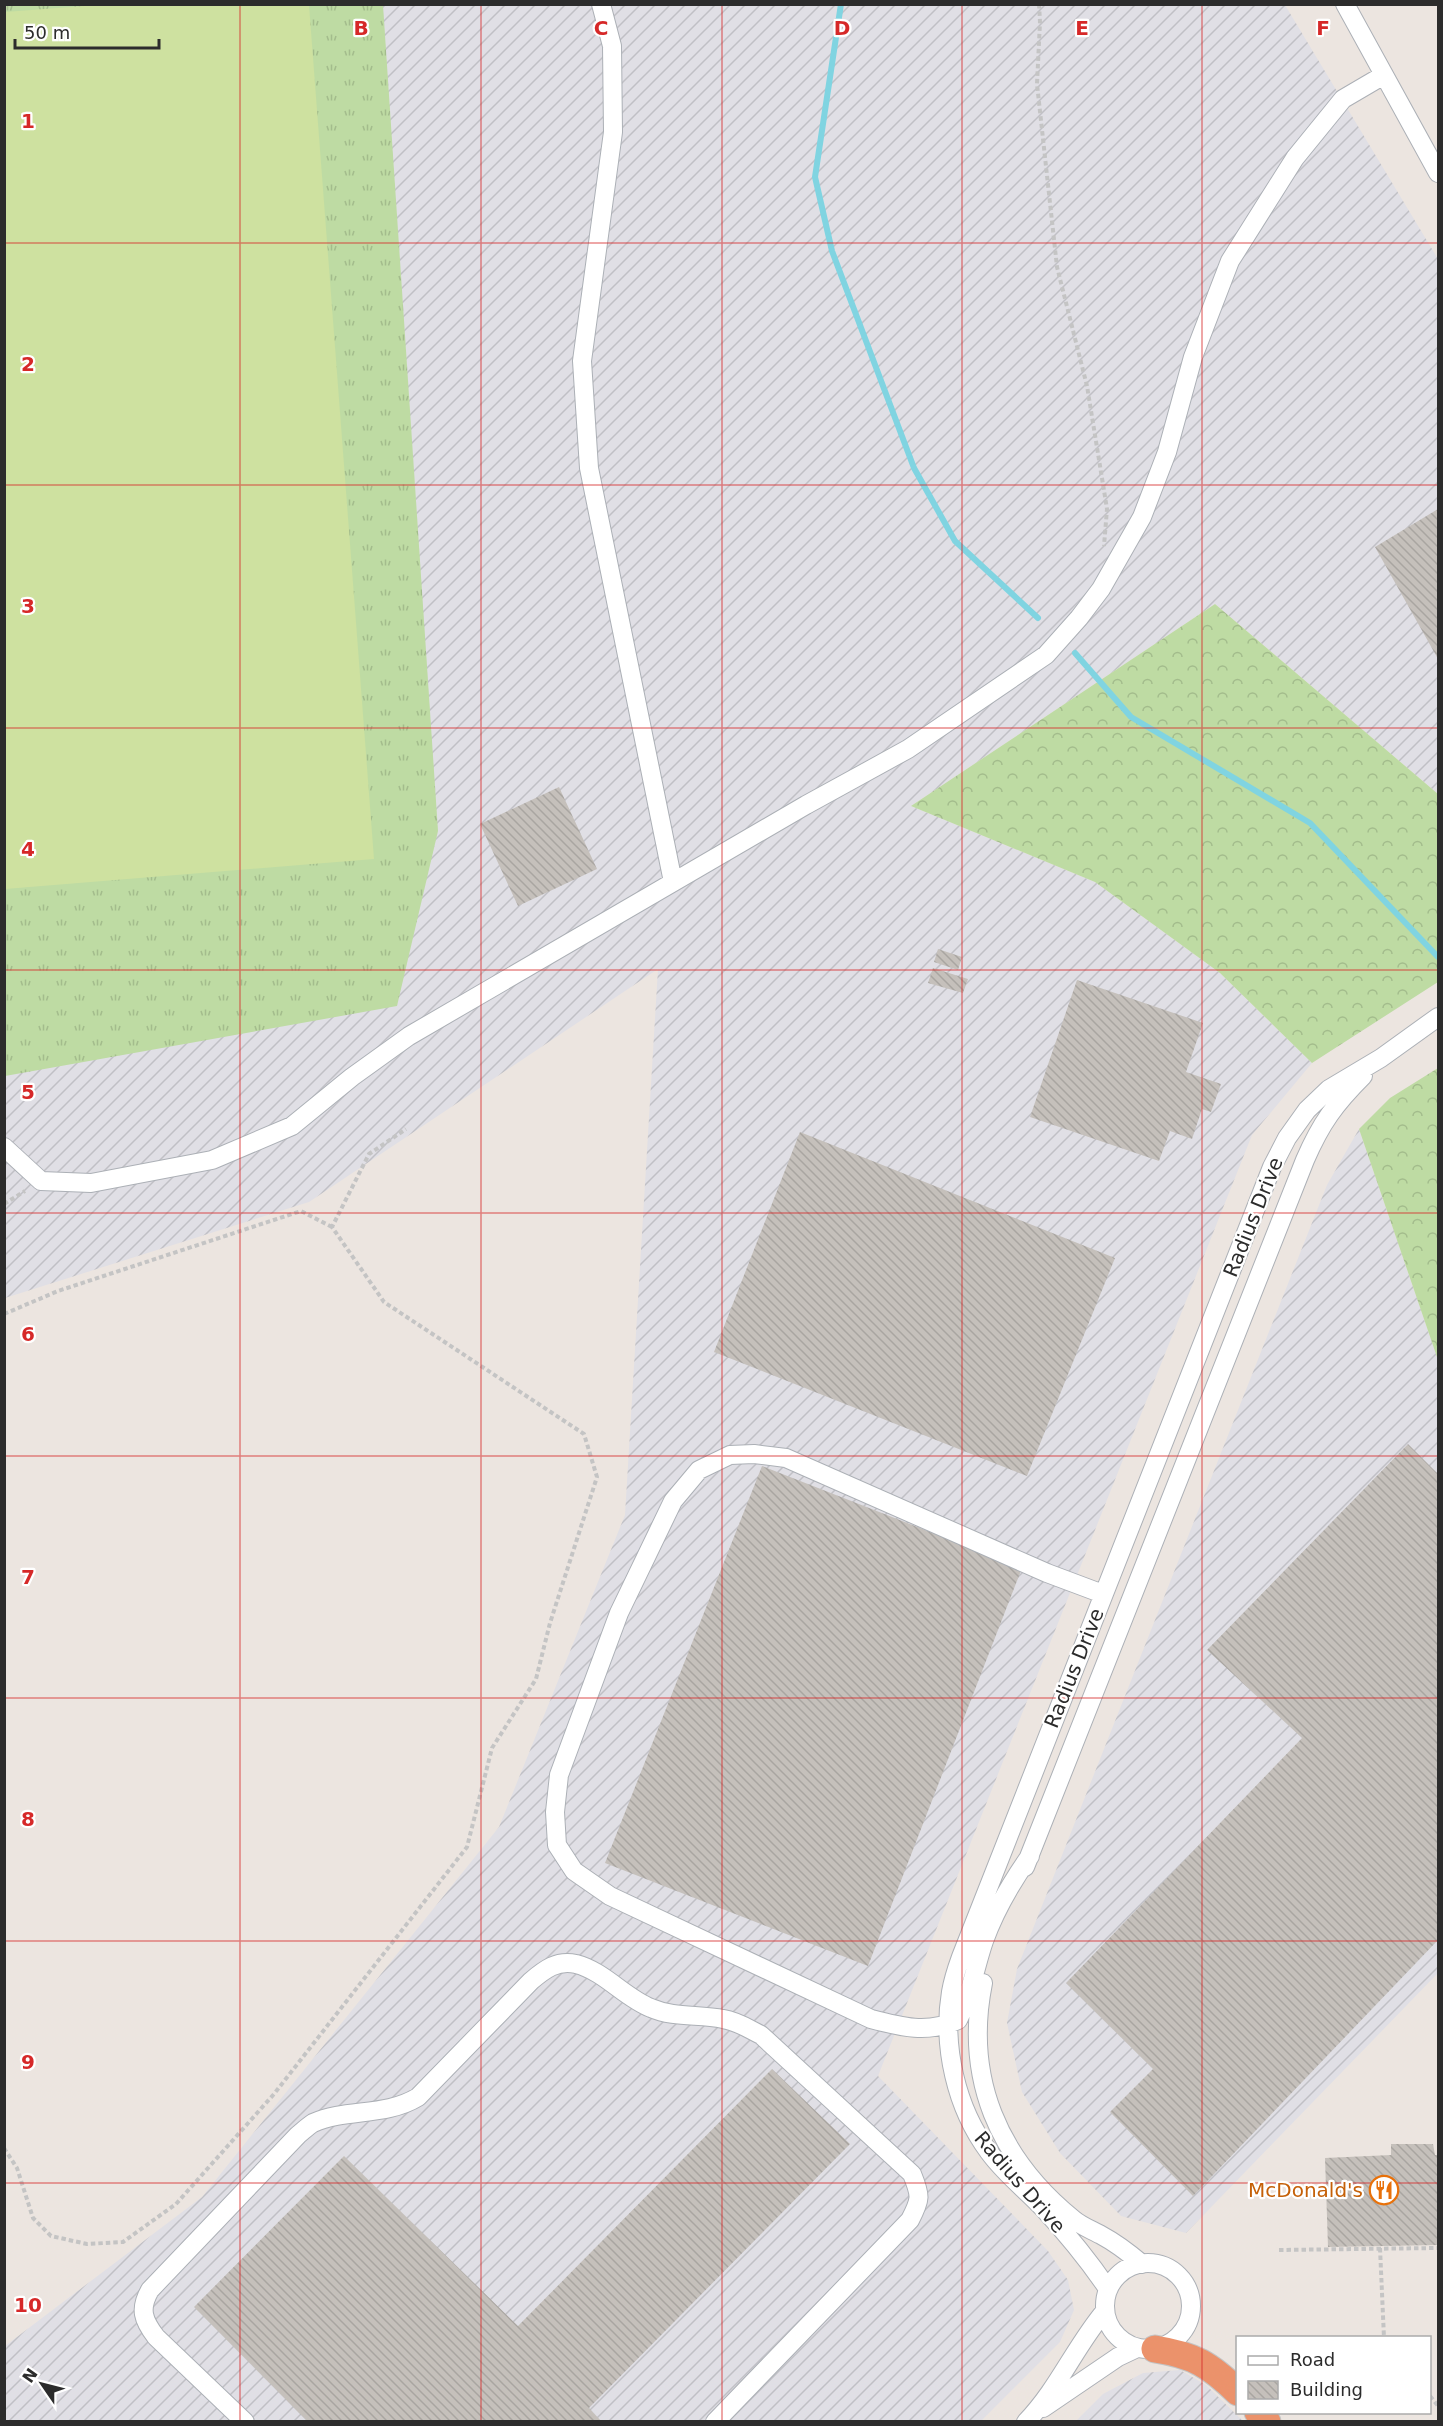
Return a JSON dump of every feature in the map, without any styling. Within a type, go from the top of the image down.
[{"type":"highway","points":[[1146,2349],[1183,2353],[1224,2378],[1236,2390]]},
{"type":"street","points":[[601,4],[612,46],[613,132],[582,362],[589,468],[673,882]]},
{"type":"street","points":[[1345,4],[1438,173]]},
{"type":"street","points":[[4,1147],[41,1181],[91,1183],[212,1160],[292,1126],[352,1077],[409,1036],[806,804],[909,749],[1046,655],[1101,589],[1142,517],[1167,452],[1193,357],[1230,261],[1295,158],[1343,99],[1384,75]]},
{"type":"street","name":"Radius Drive","points":[[1108,2289],[1090,2262],[989,2152],[970,2123],[958,2090],[951,2059],[948,2025],[951,1992],[960,1957],[1272,1167],[1287,1138],[1307,1110],[1329,1089],[1381,1058],[1438,1017]]},
{"type":"street","name":"Radius Drive","points":[[1142,2264],[1124,2248],[1074,2221],[1028,2173],[1009,2148],[992,2116],[980,2070],[977,2047],[979,2005],[986,1971],[1030,1856],[1229,1349],[1319,1128],[1339,1100],[1381,1058]]},
{"type":"street","points":[[1138,1508],[1153,1507],[1160,1499],[1196,1404],[1229,1349]]},
{"type":"street","points":[[1030,1856],[1006,1890],[989,1929],[958,2020],[948,2025],[910,2029],[871,2019],[610,1896],[574,1871],[557,1845],[555,1812],[560,1775],[619,1613],[673,1501],[699,1470],[730,1455],[754,1454],[786,1458],[1047,1573],[1104,1594]]},
{"type":"street","points":[[1053,1718],[1080,1676],[1128,1564],[1137,1561],[1145,1563]]},
{"type":"street","points":[[245,2421],[156,2337],[146,2324],[142,2312],[144,2300],[150,2290],[312,2123],[404,2106],[418,2097],[531,1981],[547,1967],[562,1964],[575,1964],[589,1969],[650,2008],[674,2015],[723,2019],[740,2024],[761,2035],[912,2174],[920,2193],[910,2220],[715,2421]]},
{"type":"street","points":[[948,2025],[960,2031],[980,2070]]},
{"type":"street","points":[[1029,2419],[1118,2357],[1146,2349],[1177,2339],[1184,2329],[1191,2307],[1186,2285],[1172,2270],[1162,2266],[1142,2264],[1131,2266],[1122,2272],[1108,2289],[1105,2311],[1108,2324],[1115,2335],[1125,2343],[1146,2349]]},
{"type":"street","points":[[1029,2419],[1066,2368],[1090,2328],[1105,2311]]},
{"type":"path","points":[[1039,4],[1037,84],[1058,267],[1087,386],[1107,509],[1103,554]]},
{"type":"path","points":[[332,1227],[369,1154],[406,1130]]},
{"type":"path","points":[[4,1204],[41,1181]]},
{"type":"path","points":[[4,1314],[58,1291],[301,1211],[332,1227],[384,1302],[585,1434],[597,1477],[553,1612],[536,1679],[492,1748],[467,1847],[274,2094],[176,2204],[123,2242],[87,2244],[51,2236],[33,2218],[17,2168],[4,2148]]},
{"type":"path","points":[[1279,2250],[1438,2247]]},
{"type":"path","points":[[1380,2248],[1384,2336]]},
{"type":"shaded area","points":[[5,5],[1285,5],[1438,259],[1438,794],[1215,604],[911,806],[1095,882],[1220,973],[1312,1063],[1252,1135],[878,2076],[1048,2251],[1068,2280],[1074,2310],[1060,2342],[981,2421],[5,2421],[5,2346],[202,2197],[499,1827],[625,1515],[658,969],[309,1202],[5,1298]]},
{"type":"shaded area","points":[[1359,1129],[1438,1360],[1438,1973],[1186,2233],[1121,2216],[1060,2153],[1022,2092],[1007,2023],[1017,1969],[1327,1185]]},
{"type":"shaded area","points":[[1180,2370],[1206,2385],[1243,2421],[1076,2421],[1103,2394],[1143,2373]]},
{"type":"green space","points":[[5,5],[383,5],[438,831],[397,1006],[5,1076]]},
{"type":"green space","points":[[97,5],[309,5],[374,859],[5,889],[5,12]]},
{"type":"green space","points":[[1215,604],[1438,794],[1438,982],[1312,1063],[1220,973],[1095,882],[911,806]]},
{"type":"green space","points":[[1438,1068],[1438,1360],[1359,1129],[1390,1098]]},
{"type":"building","points":[[1438,509],[1438,659],[1375,547]]},
{"type":"building","points":[[559,787],[597,869],[518,906],[480,824]]},
{"type":"building","points":[[938,949],[962,957],[958,970],[934,962]]},
{"type":"building","points":[[933,968],[968,979],[963,993],[928,983]]},
{"type":"building","points":[[1077,980],[1203,1023],[1186,1072],[1221,1084],[1211,1112],[1202,1109],[1192,1139],[1170,1131],[1159,1161],[1030,1117]]},
{"type":"building","points":[[800,1132],[1115,1258],[1027,1476],[714,1352]]},
{"type":"building","points":[[1408,1444],[1438,1474],[1438,1940],[1193,2196],[1110,2112],[1153,2069],[1066,1983],[1302,1738],[1207,1650]]},
{"type":"building","points":[[762,1466],[1022,1568],[868,1966],[605,1863]]},
{"type":"building","points":[[772,2069],[850,2144],[589,2408],[602,2422],[308,2422],[194,2307],[344,2156],[518,2326]]},
{"type":"building","points":[[1391,2144],[1433,2144],[1435,2155],[1438,2155],[1438,2245],[1328,2247],[1325,2158],[1391,2155]]},
{"type":"waterway","points":[[841,4],[815,177],[832,251],[914,468],[955,541],[1038,618]]},
{"type":"waterway","points":[[1075,653],[1131,717],[1310,823],[1438,957]]},
{"type":"place","name":"McDonald's","points":[[1384,2190]]}]
